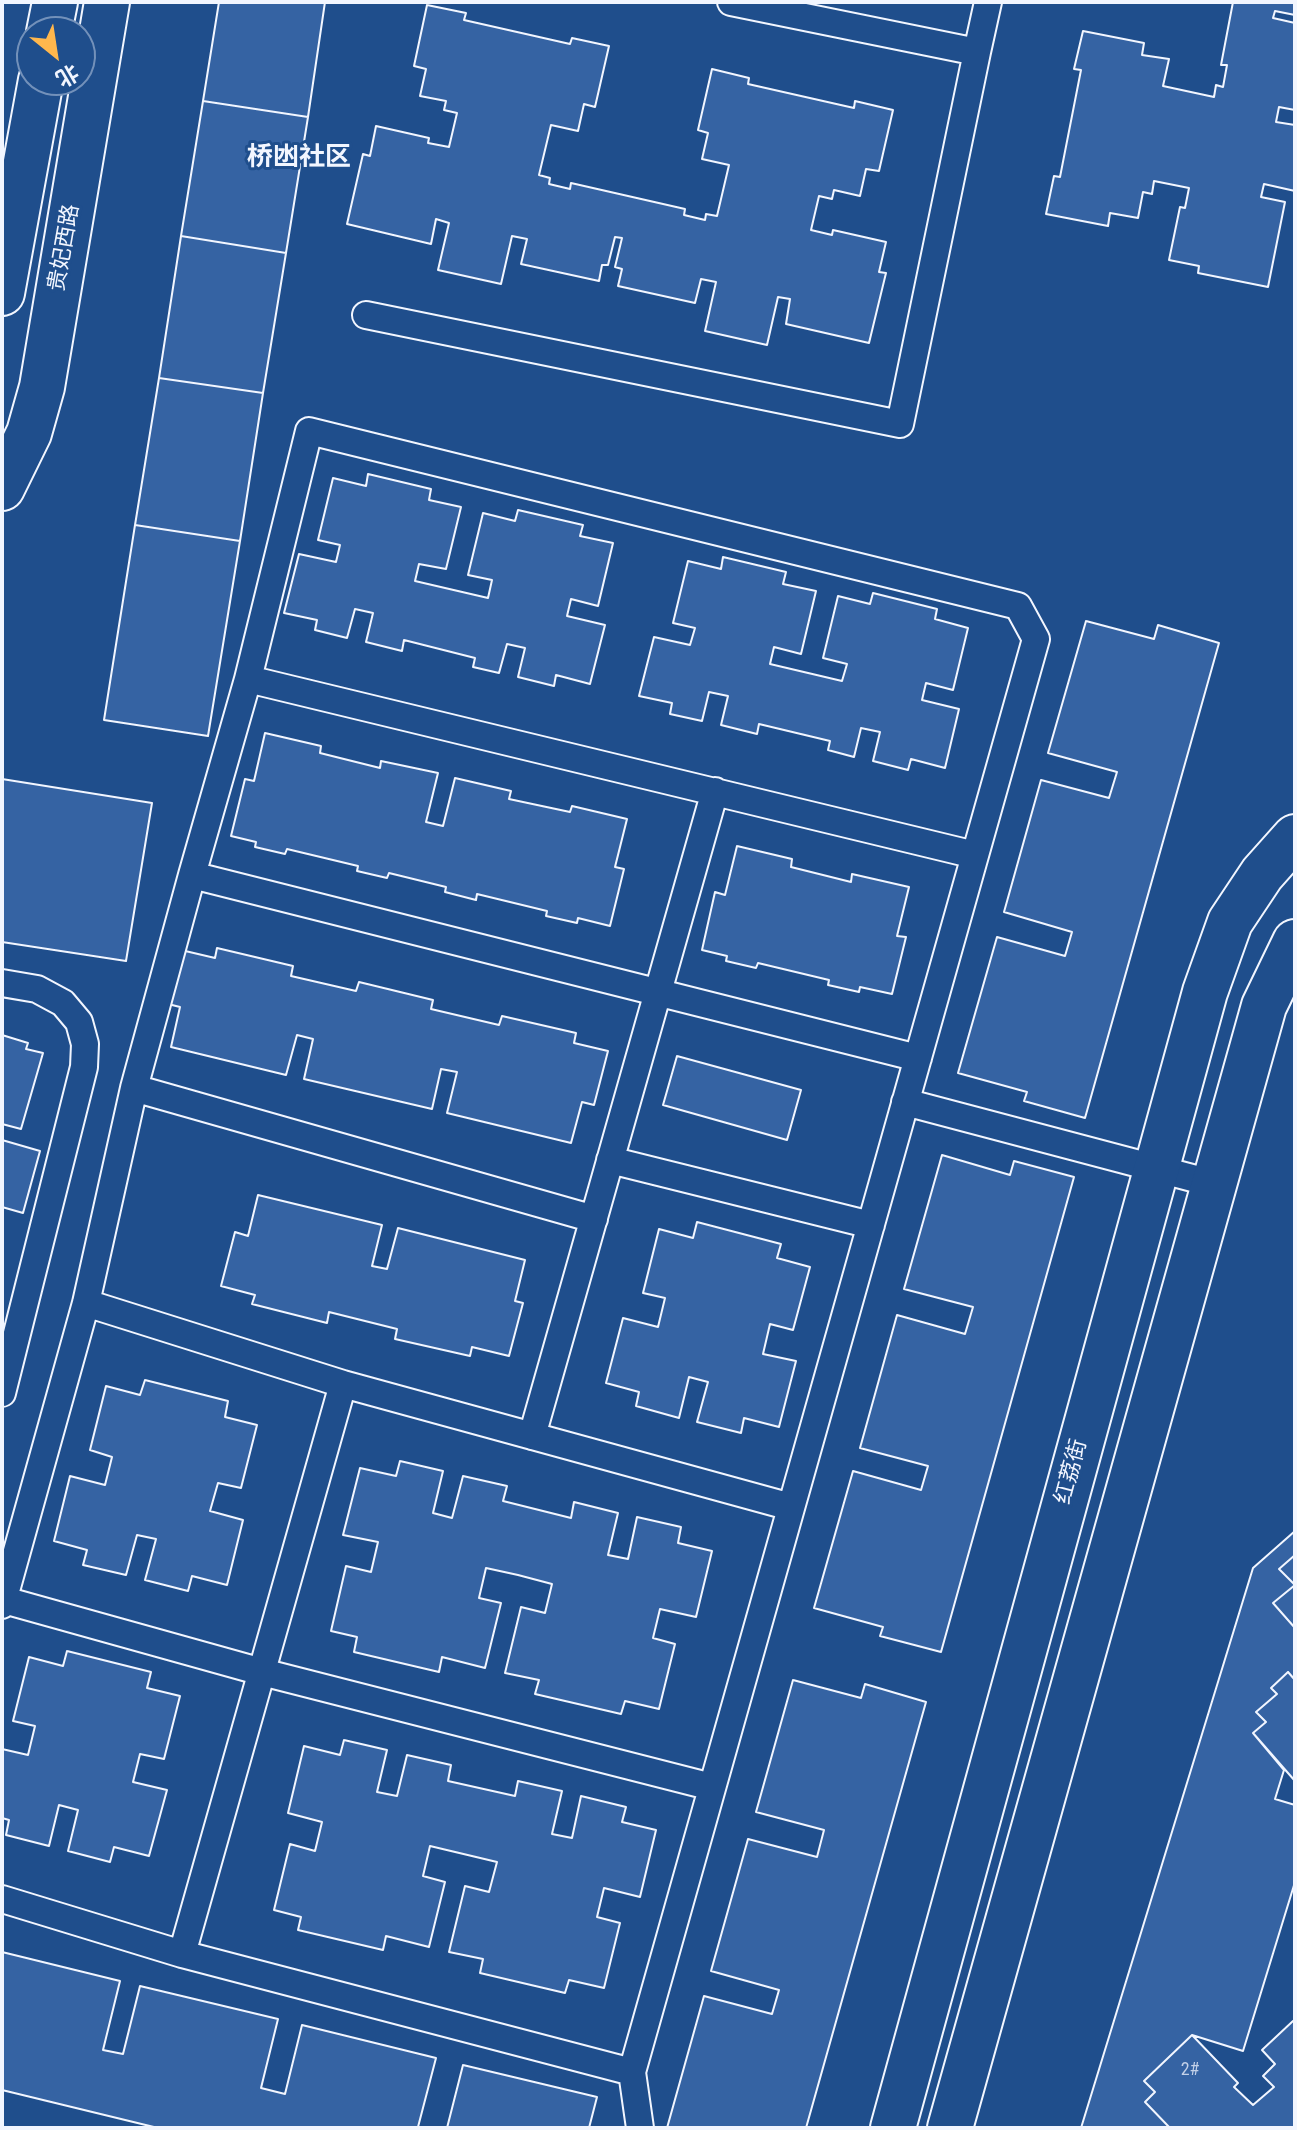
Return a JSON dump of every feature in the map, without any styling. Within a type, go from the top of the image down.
[{"type":"street","name":"贵妃西路","points":[[2,488],[29,433],[42,387],[107,2]]},
{"type":"street","points":[[2,293],[38,96]]},
{"type":"street","name":"红荔街","points":[[893,2128],[1205,992],[1230,922],[1262,874],[1295,837]]},
{"type":"street","points":[[950,2128],[1264,1006],[1295,942]]},
{"type":"lane","points":[[731,2],[977,52]]},
{"type":"lane","points":[[366,315],[900,424],[988,2]]},
{"type":"lane","points":[[640,2128],[632,2072],[1036,639],[1018,606],[309,431],[248,679],[134,1088],[86,1303],[3,1602],[712,1787]]},
{"type":"lane","points":[[248,679],[975,855]]},
{"type":"lane","points":[[532,1436],[715,791]]},
{"type":"lane","points":[[192,875],[918,1058]]},
{"type":"lane","points":[[2,983],[37,989],[63,1003],[79,1022],[85,1044],[84,1067],[2,1393]]},
{"type":"lane","points":[[134,1088],[594,1219]]},
{"type":"lane","points":[[905,1102],[1215,1184]]},
{"type":"lane","points":[[610,1160],[871,1225]]},
{"type":"lane","points":[[86,1303],[343,1384],[791,1507]]},
{"type":"lane","points":[[182,1954],[343,1384]]},
{"type":"lane","points":[[2,1899],[182,1954],[632,2072]]},
{"type":"building","points":[[219,2],[325,2],[308,117],[203,101]]},
{"type":"building","points":[[1233,2],[1295,2],[1295,15],[1275,11],[1273,18],[1295,23],[1295,110],[1279,107],[1276,122],[1295,125],[1295,191],[1264,184],[1261,197],[1285,202],[1268,287],[1198,273],[1199,266],[1169,260],[1180,207],[1185,208],[1189,188],[1154,181],[1152,194],[1143,192],[1138,218],[1110,213],[1108,226],[1046,214],[1054,176],[1060,177],[1081,70],[1074,69],[1083,31],[1144,43],[1142,55],[1169,59],[1163,86],[1214,97],[1216,85],[1223,87],[1227,65],[1221,65]]},
{"type":"building","points":[[427,5],[466,13],[464,20],[570,44],[572,38],[609,46],[595,107],[584,104],[578,131],[551,125],[539,175],[550,178],[549,184],[570,189],[571,183],[685,209],[684,215],[705,220],[706,214],[717,216],[729,165],[702,159],[708,133],[698,130],[712,69],[749,78],[748,84],[854,108],[855,101],[893,110],[879,171],[866,169],[860,196],[834,190],[832,199],[819,196],[811,230],[832,235],[833,230],[886,242],[879,272],[886,273],[869,343],[786,324],[790,299],[778,297],[767,345],[705,331],[716,282],[701,279],[695,303],[618,286],[622,269],[615,267],[622,238],[615,237],[608,265],[602,265],[599,281],[521,264],[527,239],[512,236],[501,284],[438,270],[449,223],[436,219],[431,244],[347,224],[363,154],[370,156],[376,126],[429,138],[428,143],[449,147],[457,113],[444,110],[446,101],[420,96],[426,69],[414,66]]},
{"type":"building","points":[[203,101],[308,117],[286,253],[181,236]]},
{"type":"building","points":[[181,236],[286,253],[263,393],[159,378]]},
{"type":"building","points":[[159,378],[263,393],[240,541],[135,525]]},
{"type":"building","points":[[368,474],[431,489],[429,500],[461,507],[446,569],[419,564],[415,581],[488,598],[492,580],[468,575],[483,513],[515,521],[518,510],[583,525],[580,536],[613,543],[598,606],[571,599],[567,616],[605,625],[590,684],[556,675],[554,686],[518,677],[525,648],[507,644],[499,673],[473,667],[475,658],[404,640],[402,651],[366,642],[373,613],[355,609],[347,638],[315,630],[317,620],[284,613],[299,554],[336,562],[340,545],[318,540],[333,478],[366,486]]},
{"type":"building","points":[[135,525],[240,541],[208,736],[104,720]]},
{"type":"building","points":[[723,557],[786,572],[783,584],[816,591],[801,654],[774,647],[770,664],[842,681],[847,664],[823,658],[838,596],[870,604],[873,593],[937,609],[935,619],[968,628],[953,690],[926,683],[922,700],[959,709],[945,768],[911,759],[908,770],[873,761],[880,732],[861,728],[854,757],[828,750],[830,741],[759,724],[757,734],[721,725],[728,696],[709,692],[702,721],[670,714],[672,703],[639,696],[654,637],[690,645],[695,628],[673,623],[688,561],[721,569]]},
{"type":"building","points":[[1086,621],[1154,639],[1158,625],[1219,643],[1085,1118],[1024,1101],[1027,1092],[958,1073],[997,937],[1065,956],[1072,932],[1004,912],[1041,780],[1109,798],[1117,772],[1048,753]]},
{"type":"building","points":[[265,733],[321,746],[320,753],[380,768],[381,761],[438,773],[426,822],[443,826],[455,778],[511,791],[509,799],[570,812],[572,806],[627,819],[615,867],[624,869],[610,926],[578,918],[577,923],[546,916],[547,911],[477,894],[476,900],[445,892],[446,887],[389,873],[387,878],[357,871],[358,866],[287,849],[285,854],[255,847],[256,842],[231,836],[245,779],[254,781]]},
{"type":"building","points":[[2,779],[152,803],[126,961],[2,942]]},
{"type":"building","points":[[737,846],[792,859],[791,867],[851,882],[852,874],[909,887],[897,936],[906,937],[892,994],[860,987],[859,992],[828,985],[829,980],[758,963],[756,968],[726,961],[727,956],[702,950],[715,892],[725,895]]},
{"type":"building","points":[[217,948],[293,966],[291,976],[356,991],[359,982],[433,1000],[431,1009],[499,1025],[502,1016],[576,1033],[574,1043],[608,1051],[594,1105],[582,1102],[571,1143],[447,1113],[457,1072],[441,1069],[432,1109],[304,1079],[313,1039],[297,1035],[286,1075],[171,1047],[180,1007],[168,1004],[181,950],[215,958]]},
{"type":"building","points":[[2,1035],[28,1043],[26,1049],[43,1053],[21,1129],[2,1124]]},
{"type":"building","points":[[677,1056],[801,1090],[787,1140],[663,1105]]},
{"type":"building","points":[[2,1140],[40,1151],[23,1213],[2,1207]]},
{"type":"building","points":[[942,1155],[1010,1175],[1014,1161],[1074,1177],[941,1652],[880,1636],[883,1627],[814,1608],[853,1471],[921,1490],[928,1466],[860,1448],[897,1315],[965,1334],[973,1307],[904,1289]]},
{"type":"building","points":[[258,1195],[382,1225],[372,1266],[387,1269],[398,1228],[525,1260],[515,1301],[523,1303],[509,1356],[472,1347],[470,1356],[395,1339],[397,1329],[329,1312],[327,1323],[252,1304],[255,1295],[221,1286],[235,1232],[248,1236]]},
{"type":"building","points":[[697,1222],[781,1244],[777,1258],[810,1267],[793,1330],[770,1324],[763,1354],[796,1361],[779,1427],[744,1418],[741,1433],[697,1422],[708,1382],[689,1377],[679,1418],[636,1406],[639,1392],[606,1383],[623,1318],[658,1327],[665,1298],[643,1293],[659,1229],[693,1238]]},
{"type":"building","points":[[145,1380],[228,1401],[225,1417],[257,1425],[241,1488],[218,1483],[210,1511],[243,1520],[227,1585],[192,1576],[188,1591],[145,1580],[156,1539],[137,1535],[126,1575],[83,1565],[87,1550],[54,1541],[70,1476],[105,1485],[112,1457],[90,1450],[106,1386],[140,1395]]},
{"type":"building","points":[[400,1461],[443,1471],[433,1513],[452,1518],[463,1476],[507,1486],[503,1501],[571,1518],[574,1502],[618,1513],[608,1555],[628,1559],[637,1517],[681,1527],[678,1543],[712,1551],[696,1617],[660,1609],[653,1638],[675,1644],[659,1709],[625,1701],[621,1714],[535,1694],[539,1680],[505,1673],[521,1607],[545,1613],[552,1584],[518,1575],[486,1568],[479,1598],[501,1603],[485,1668],[442,1657],[439,1672],[354,1652],[357,1637],[331,1631],[346,1566],[371,1572],[378,1542],[343,1535],[360,1468],[396,1476]]},
{"type":"building","points":[[1295,1531],[1295,1555],[1279,1569],[1295,1585],[1273,1603],[1295,1628],[1295,1680],[1288,1672],[1271,1688],[1277,1694],[1256,1712],[1266,1722],[1253,1733],[1284,1770],[1275,1799],[1295,1805],[1295,1882],[1243,2051],[1192,2035],[1144,2081],[1155,2092],[1145,2102],[1170,2128],[1081,2128],[1253,1568]]},
{"type":"building","points":[[1295,1555],[1295,1585],[1279,1569]]},
{"type":"building","points":[[1295,1585],[1295,1628],[1273,1603]]},
{"type":"building","points":[[67,1651],[151,1672],[147,1688],[180,1696],[164,1759],[140,1754],[133,1782],[167,1790],[149,1856],[114,1847],[110,1862],[68,1851],[78,1810],[59,1805],[49,1846],[6,1835],[9,1820],[2,1818],[2,1749],[28,1755],[35,1726],[13,1721],[29,1657],[63,1666]]},
{"type":"building","points":[[1288,1672],[1295,1680],[1295,1781],[1253,1733],[1266,1722],[1256,1712],[1277,1694],[1271,1688]]},
{"type":"building","points":[[793,1680],[861,1698],[865,1684],[926,1702],[806,2128],[667,2128],[704,1996],[772,2014],[779,1990],[711,1971],[748,1839],[817,1857],[824,1830],[756,1812]]},
{"type":"building","points":[[344,1740],[387,1750],[377,1792],[397,1796],[407,1755],[451,1765],[448,1781],[515,1796],[518,1781],[562,1791],[552,1834],[572,1838],[581,1796],[626,1807],[622,1822],[656,1830],[640,1897],[604,1888],[597,1917],[620,1923],[604,1988],[569,1980],[565,1993],[480,1973],[483,1959],[449,1952],[465,1886],[489,1892],[497,1862],[430,1846],[423,1876],[445,1882],[429,1947],[386,1936],[383,1950],[298,1930],[301,1917],[274,1910],[290,1844],[315,1851],[322,1822],[288,1813],[304,1746],[340,1755]]},
{"type":"building","points":[[2,1952],[120,1981],[103,2050],[123,2054],[140,1986],[278,2019],[261,2088],[285,2094],[302,2025],[436,2058],[418,2127],[423,2128],[158,2128],[2,2090]]},
{"type":"building","points":[[1293,2021],[1295,2128],[1170,2128],[1145,2102],[1155,2092],[1144,2081],[1192,2035],[1238,2083],[1234,2087],[1253,2105],[1274,2087],[1263,2076],[1275,2064],[1262,2050]]},
{"type":"building","points":[[463,2065],[597,2097],[589,2128],[447,2128]]},
{"type":"district","name":"桥凼社区","points":[[299,158]]}]
